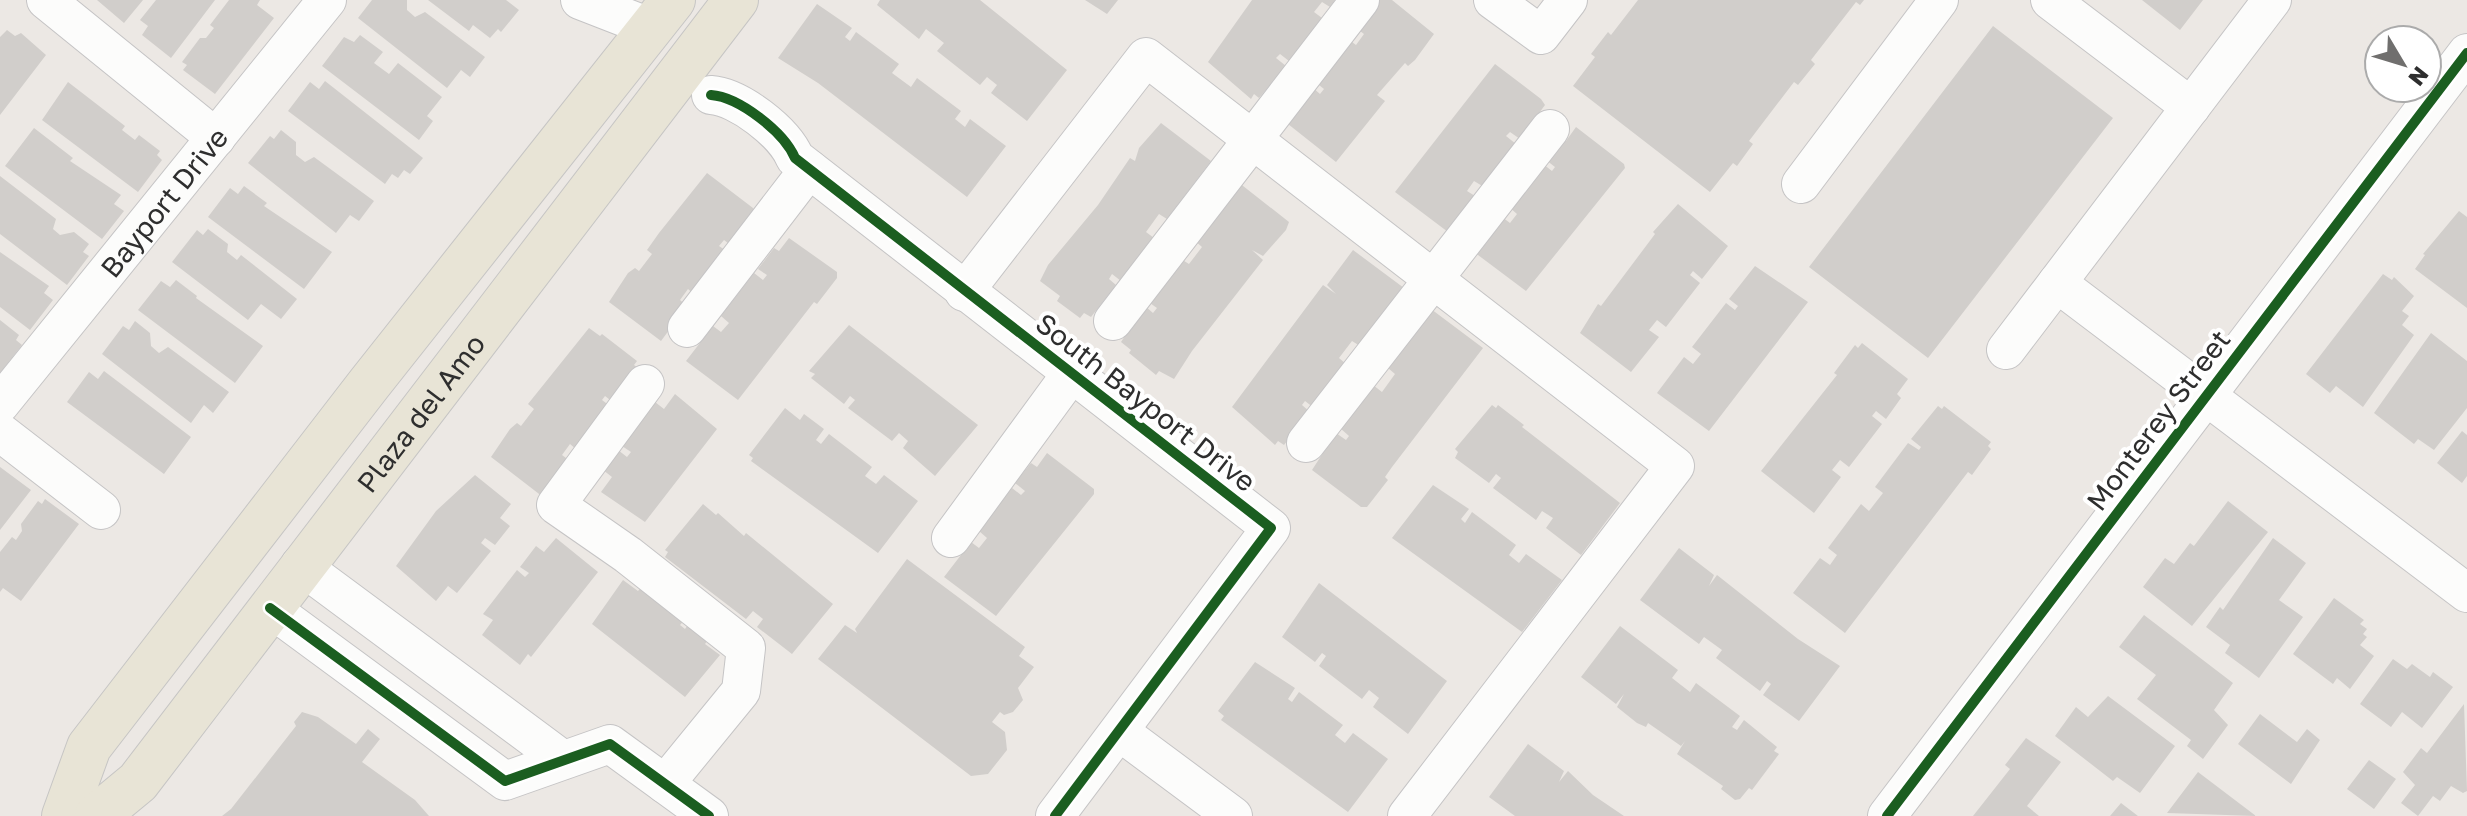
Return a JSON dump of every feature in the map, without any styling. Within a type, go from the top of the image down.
[{"type":"main road","name":"Plaza del Amo","points":[[97,816],[138,782],[300,565],[696,84],[736,0]]},
{"type":"main road","points":[[650,18],[696,84]]},
{"type":"main road","name":"Plaza del Amo","points":[[64,816],[89,747],[650,18]]},
{"type":"main road","points":[[223,574],[270,608]]},
{"type":"street","points":[[46,0],[216,138]]},
{"type":"street","name":"Bayport Drive","points":[[0,404],[327,0]]},
{"type":"street","points":[[580,0],[650,18]]},
{"type":"street","points":[[1113,321],[1360,0]]},
{"type":"street","points":[[1493,0],[1541,35],[1568,0]]},
{"type":"street","points":[[1801,184],[1939,0]]},
{"type":"street","points":[[2050,0],[2191,107]]},
{"type":"street","points":[[2006,350],[2272,0]]},
{"type":"street","name":"Monterey Street","points":[[1887,816],[2467,53]]},
{"type":"street","points":[[964,292],[1146,57],[1675,466],[1407,816]]},
{"type":"street","name":"South Bayport Drive","points":[[696,84],[718,111],[779,158],[802,164],[1271,528],[1055,816]]},
{"type":"street","points":[[1306,443],[1550,129]]},
{"type":"street","points":[[687,328],[802,164]]},
{"type":"street","points":[[2057,283],[2467,593]]},
{"type":"street","points":[[951,538],[1071,374]]},
{"type":"street","points":[[645,384],[556,505],[628,555],[746,648],[741,691],[665,784]]},
{"type":"street","points":[[0,432],[101,510]]},
{"type":"street","points":[[300,565],[563,760]]},
{"type":"street","points":[[270,608],[505,781],[610,744],[709,816]]},
{"type":"street","points":[[1120,732],[1233,816]]},
{"type":"building","points":[[97,0],[143,0],[124,23]]},
{"type":"building","points":[[156,0],[215,0],[171,58],[142,35],[148,26],[140,20]]},
{"type":"building","points":[[229,0],[260,0],[257,5],[274,18],[215,94],[183,70],[187,65],[182,62],[200,38],[206,38],[214,28],[210,25]]},
{"type":"building","points":[[372,0],[407,0],[407,10],[415,17],[425,12],[485,57],[470,77],[461,70],[447,88],[358,18]]},
{"type":"building","points":[[428,0],[506,0],[519,10],[501,32],[498,29],[490,38],[473,25],[469,31]]},
{"type":"building","points":[[880,0],[980,0],[1067,70],[1027,121],[991,93],[997,85],[987,77],[980,85],[937,51],[944,43],[926,29],[919,39],[877,5]]},
{"type":"building","points":[[1085,0],[1118,0],[1107,14]]},
{"type":"building","points":[[1252,0],[1335,0],[1330,7],[1322,2],[1314,12],[1322,18],[1289,61],[1280,54],[1276,58],[1286,66],[1259,98],[1254,94],[1251,99],[1208,62]]},
{"type":"building","points":[[1378,0],[1392,0],[1434,34],[1415,60],[1408,66],[1405,63],[1377,95],[1385,101],[1336,162],[1288,124],[1312,87],[1320,94],[1324,89],[1314,81],[1348,39],[1356,45],[1364,34],[1356,28]]},
{"type":"building","points":[[1638,0],[1864,0],[1860,5],[1856,2],[1811,60],[1815,64],[1798,85],[1794,82],[1749,141],[1753,144],[1737,166],[1733,163],[1710,192],[1573,86],[1595,57],[1591,54],[1608,32],[1611,35]]},
{"type":"building","points":[[2142,0],[2203,0],[2180,30]]},
{"type":"building","points":[[817,4],[852,28],[845,37],[850,41],[856,32],[899,64],[892,73],[911,87],[917,78],[961,111],[955,119],[965,127],[970,119],[1006,146],[967,197],[818,83],[778,58]]},
{"type":"building","points":[[1993,26],[2113,118],[1928,358],[1809,267]]},
{"type":"building","points":[[7,30],[15,36],[21,33],[46,55],[0,115],[0,37]]},
{"type":"building","points":[[360,35],[383,52],[374,63],[389,74],[398,63],[442,97],[427,116],[433,121],[419,140],[322,66],[344,37],[354,42]]},
{"type":"building","points":[[1495,64],[1545,105],[1520,139],[1510,132],[1506,136],[1516,144],[1484,187],[1474,181],[1467,191],[1475,196],[1448,232],[1395,192]]},
{"type":"building","points":[[325,81],[423,158],[410,174],[404,170],[398,178],[392,174],[385,184],[288,111],[310,82],[319,89]]},
{"type":"building","points":[[68,82],[125,126],[122,130],[135,140],[139,135],[160,151],[157,155],[162,160],[138,192],[42,120]]},
{"type":"building","points":[[1161,123],[1211,161],[1167,219],[1159,214],[1146,232],[1154,238],[1121,281],[1112,274],[1109,279],[1116,285],[1091,317],[1084,313],[1080,318],[1057,301],[1060,296],[1040,281],[1048,265],[1098,205],[1130,158],[1135,161],[1139,148]]},
{"type":"building","points":[[1576,127],[1624,164],[1625,168],[1526,291],[1474,252],[1502,217],[1510,223],[1517,214],[1509,207],[1543,164],[1552,171],[1555,167],[1546,160],[1562,138],[1566,141]]},
{"type":"building","points":[[34,128],[73,158],[70,161],[121,195],[114,204],[124,211],[102,239],[5,166]]},
{"type":"building","points":[[281,130],[296,142],[296,155],[305,162],[314,157],[374,201],[359,221],[350,215],[336,233],[248,163],[270,136],[274,139]]},
{"type":"building","points":[[707,173],[753,208],[756,214],[733,247],[724,240],[719,246],[728,252],[696,296],[688,289],[680,300],[687,306],[661,341],[609,302],[628,273],[635,268],[639,271],[652,254],[647,250]]},
{"type":"building","points":[[0,176],[56,219],[53,229],[60,235],[74,232],[89,244],[83,252],[89,256],[67,285],[0,234]]},
{"type":"building","points":[[1238,182],[1289,222],[1286,230],[1263,256],[1252,250],[1263,260],[1174,379],[1159,371],[1156,375],[1129,353],[1131,350],[1121,342],[1145,306],[1153,313],[1157,308],[1147,301],[1181,259],[1189,264],[1202,247],[1194,240]]},
{"type":"building","points":[[244,186],[267,203],[264,206],[332,252],[304,289],[208,217],[230,188],[238,194]]},
{"type":"building","points":[[1678,204],[1728,246],[1702,279],[1693,271],[1690,275],[1700,283],[1666,327],[1657,320],[1649,330],[1659,337],[1631,372],[1580,333],[1598,304],[1601,306],[1655,234],[1653,232]]},
{"type":"building","points":[[2459,211],[2467,217],[2467,308],[2415,269],[2423,254]]},
{"type":"building","points":[[208,229],[228,244],[227,252],[237,260],[241,255],[297,299],[281,319],[261,304],[248,320],[172,262],[197,230],[203,235]]},
{"type":"building","points":[[789,238],[837,272],[837,278],[817,304],[814,302],[738,400],[686,361],[713,326],[721,332],[729,323],[721,316],[754,273],[763,280],[767,275],[758,269],[774,248],[779,251]]},
{"type":"building","points":[[1353,250],[1404,288],[1360,346],[1352,341],[1339,358],[1346,364],[1314,408],[1305,401],[1302,405],[1310,412],[1284,445],[1278,441],[1275,445],[1232,407],[1323,285],[1336,294],[1327,285]]},
{"type":"building","points":[[0,252],[49,286],[44,293],[53,300],[30,330],[0,307]]},
{"type":"building","points":[[1755,266],[1808,302],[1709,431],[1657,393],[1684,357],[1693,364],[1701,354],[1692,347],[1726,303],[1735,310],[1738,306],[1729,299]]},
{"type":"building","points":[[2383,274],[2392,280],[2394,277],[2414,296],[2402,311],[2409,316],[2402,325],[2414,335],[2363,407],[2336,386],[2330,393],[2306,374]]},
{"type":"building","points":[[176,280],[263,346],[235,383],[138,310],[161,281],[170,287]]},
{"type":"building","points":[[1431,309],[1483,348],[1392,467],[1385,477],[1388,480],[1367,507],[1361,507],[1312,470],[1336,433],[1346,440],[1349,436],[1340,428],[1373,385],[1382,392],[1395,374],[1388,368]]},
{"type":"building","points":[[0,320],[19,335],[16,340],[22,345],[0,373]]},
{"type":"building","points":[[135,321],[150,333],[151,346],[159,353],[168,347],[229,392],[213,413],[204,405],[191,423],[102,354],[123,326],[129,330]]},
{"type":"building","points":[[849,325],[978,425],[935,476],[903,448],[908,441],[899,433],[892,441],[848,408],[855,400],[850,396],[844,404],[811,378],[815,374],[809,371]]},
{"type":"building","points":[[589,328],[600,336],[602,334],[637,361],[634,365],[638,368],[614,403],[605,396],[602,400],[610,406],[577,450],[570,444],[562,455],[570,461],[543,497],[491,457],[510,429],[517,423],[521,426],[534,409],[528,404]]},
{"type":"building","points":[[2431,333],[2467,361],[2467,408],[2434,450],[2418,439],[2414,444],[2374,413]]},
{"type":"building","points":[[1862,343],[1908,379],[1897,394],[1901,398],[1886,419],[1876,411],[1872,416],[1882,424],[1849,467],[1840,460],[1832,470],[1841,477],[1814,513],[1761,471],[1837,375],[1834,373],[1855,345],[1858,348]]},
{"type":"building","points":[[104,371],[191,437],[164,474],[67,402],[89,372],[98,379]]},
{"type":"building","points":[[675,394],[717,429],[645,522],[601,492],[612,477],[603,470],[618,450],[627,457],[631,452],[622,446],[655,402],[664,409]]},
{"type":"building","points":[[1492,405],[1496,408],[1498,405],[1620,503],[1581,555],[1546,528],[1553,518],[1542,511],[1536,520],[1493,488],[1501,478],[1496,474],[1489,483],[1455,458],[1458,452],[1455,449]]},
{"type":"building","points":[[1938,406],[1942,409],[1944,406],[1991,442],[1988,446],[1991,449],[1972,475],[1968,472],[1845,633],[1793,593],[1820,558],[1830,565],[1837,555],[1828,548],[1861,504],[1869,511],[1883,493],[1875,487],[1908,443],[1919,450],[1921,447],[1911,439]]},
{"type":"building","points":[[785,408],[800,420],[804,414],[824,429],[816,440],[821,444],[829,434],[872,467],[865,476],[876,484],[884,475],[918,501],[878,553],[751,461],[753,458],[749,455]]},
{"type":"building","points":[[2462,431],[2467,435],[2467,476],[2462,483],[2437,463]]},
{"type":"building","points":[[1047,453],[1094,489],[1094,494],[996,616],[944,577],[971,542],[979,548],[987,538],[979,531],[1012,488],[1021,495],[1025,491],[1015,483],[1031,463],[1037,467]]},
{"type":"building","points":[[0,467],[31,490],[0,530]]},
{"type":"building","points":[[475,475],[511,504],[500,518],[510,526],[495,545],[485,538],[481,543],[491,551],[457,593],[448,586],[436,601],[396,566],[436,511]]},
{"type":"building","points":[[1433,485],[1469,509],[1461,519],[1465,523],[1472,512],[1516,545],[1509,555],[1519,563],[1526,554],[1562,580],[1522,632],[1392,538]]},
{"type":"building","points":[[45,499],[79,524],[21,601],[3,588],[0,592],[0,552],[12,537],[16,540],[22,531],[21,524],[38,501],[42,504]]},
{"type":"building","points":[[2228,501],[2268,532],[2192,626],[2143,587],[2165,558],[2174,564],[2190,543],[2194,546]]},
{"type":"building","points":[[703,504],[744,536],[746,533],[833,604],[792,654],[757,627],[763,619],[753,611],[746,619],[665,557],[668,552],[665,550]]},
{"type":"building","points":[[556,538],[598,572],[531,657],[528,654],[520,665],[482,635],[493,620],[483,614],[517,570],[525,577],[529,573],[520,567],[536,546],[544,552]]},
{"type":"building","points":[[2273,538],[2306,563],[2279,600],[2303,617],[2259,678],[2225,653],[2230,645],[2206,627],[2220,607],[2223,610]]},
{"type":"building","points":[[1679,548],[1714,575],[1709,586],[1717,575],[1798,639],[1840,666],[1799,721],[1763,695],[1771,684],[1767,681],[1760,691],[1716,658],[1722,650],[1704,637],[1699,644],[1640,600]]},
{"type":"building","points":[[907,559],[1025,647],[1019,656],[1034,667],[1018,688],[1023,700],[1013,712],[1004,715],[1000,712],[992,722],[1005,732],[1007,750],[988,774],[971,776],[818,659],[845,625],[857,633],[855,629]]},
{"type":"building","points":[[623,580],[638,591],[645,583],[688,616],[680,625],[685,629],[692,619],[712,635],[705,644],[720,655],[685,697],[592,624]]},
{"type":"building","points":[[1319,583],[1447,681],[1408,734],[1373,707],[1379,698],[1369,690],[1362,699],[1319,666],[1326,656],[1322,653],[1315,662],[1282,637]]},
{"type":"building","points":[[2334,598],[2364,620],[2360,624],[2367,629],[2363,634],[2367,637],[2360,645],[2374,656],[2350,689],[2337,678],[2333,684],[2293,654]]},
{"type":"building","points":[[2144,615],[2233,683],[2214,710],[2228,725],[2203,759],[2187,746],[2191,740],[2137,699],[2156,675],[2119,647]]},
{"type":"building","points":[[1620,626],[1678,670],[1672,678],[1690,692],[1696,683],[1740,716],[1732,727],[1737,730],[1744,720],[1777,747],[1774,751],[1779,754],[1752,790],[1749,788],[1740,799],[1735,800],[1721,789],[1723,786],[1677,754],[1685,741],[1681,746],[1648,723],[1646,727],[1637,723],[1617,707],[1624,694],[1616,704],[1581,677]]},
{"type":"building","points":[[2393,659],[2407,669],[2412,664],[2430,677],[2433,672],[2453,687],[2422,728],[2402,712],[2391,727],[2360,704]]},
{"type":"building","points":[[1255,662],[1295,688],[1288,699],[1292,702],[1299,692],[1343,725],[1335,735],[1345,743],[1353,733],[1388,759],[1348,812],[1221,720],[1224,716],[1218,711]]},
{"type":"building","points":[[2108,696],[2175,746],[2140,793],[2117,777],[2113,781],[2055,736],[2076,707],[2088,717]]},
{"type":"building","points":[[2464,704],[2467,791],[2463,793],[2451,786],[2440,801],[2433,796],[2418,816],[2401,803],[2415,785],[2403,772],[2421,748],[2427,753]]},
{"type":"building","points":[[302,712],[318,717],[356,744],[368,729],[380,739],[362,762],[415,800],[429,816],[222,816],[231,809],[296,726],[294,722]]},
{"type":"building","points":[[2260,714],[2297,742],[2307,729],[2320,740],[2291,784],[2238,744]]},
{"type":"building","points":[[2026,738],[2061,762],[2027,806],[2039,816],[1973,816],[2010,769],[2005,765]]},
{"type":"building","points":[[1528,744],[1564,771],[1559,782],[1568,771],[1593,795],[1624,816],[1515,816],[1489,797]]},
{"type":"building","points":[[2369,760],[2396,779],[2374,809],[2347,789]]},
{"type":"building","points":[[2198,772],[2256,816],[2167,813]]},
{"type":"building","points":[[2121,803],[2138,816],[2110,816]]},
{"type":"cycle path","points":[[1887,816],[2467,53]]},
{"type":"cycle path","points":[[711,95],[734,102],[771,127],[795,158],[1271,528],[1055,816]]},
{"type":"cycle path","points":[[270,608],[505,781],[610,744],[709,816]]}]
